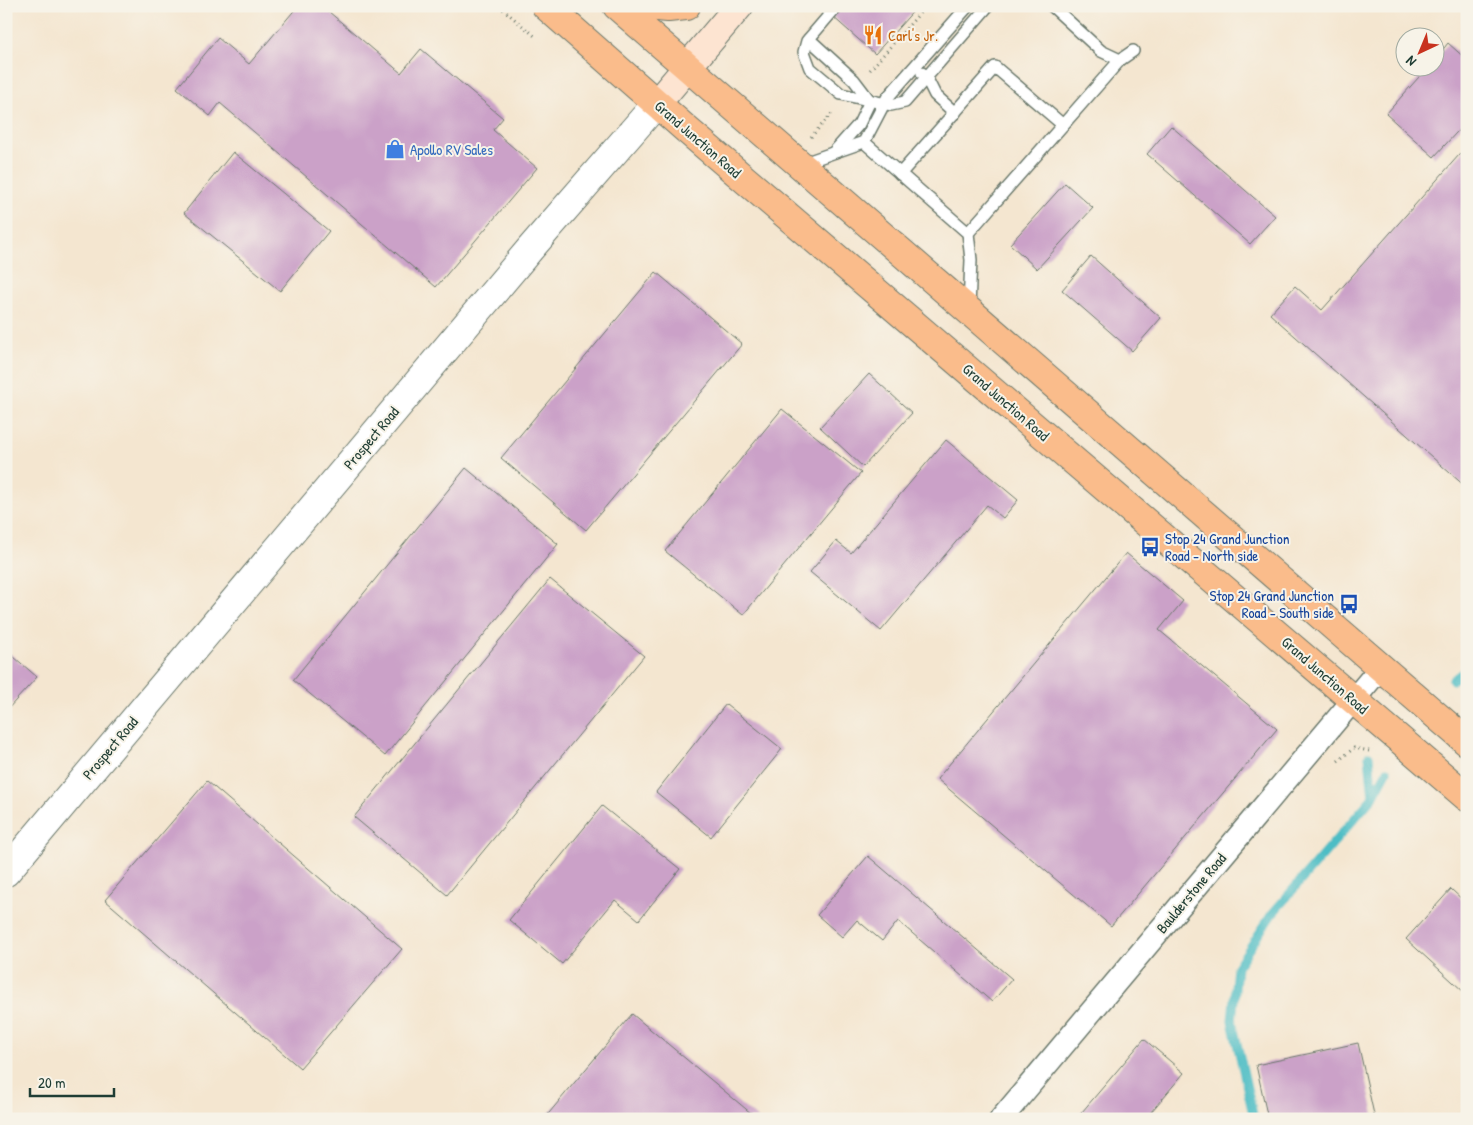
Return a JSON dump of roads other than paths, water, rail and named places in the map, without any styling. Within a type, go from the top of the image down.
[{"type":"highway","name":"Grand Junction Road","points":[[546,6],[1467,797]]},
{"type":"highway","points":[[617,6],[1467,742]]},
{"type":"highway","points":[[647,6],[668,8],[686,6]]},
{"type":"main road","name":"Prospect Road","points":[[657,103],[738,6]]},
{"type":"street","name":"Prospect Road","points":[[6,872],[524,256],[657,103]]},
{"type":"street","name":"Baulderstone Road","points":[[1001,1119],[1381,667]]},
{"type":"lane","points":[[837,6],[809,39],[804,52],[810,68],[841,94],[891,106],[905,102],[988,6]]},
{"type":"lane","points":[[801,164],[864,142],[887,98],[968,6]]},
{"type":"lane","points":[[1052,6],[1102,51],[1120,60]]},
{"type":"lane","points":[[809,39],[854,80],[870,101]]},
{"type":"lane","points":[[968,234],[1120,60],[1133,51]]},
{"type":"lane","points":[[915,66],[926,77],[935,94],[955,113]]},
{"type":"lane","points":[[900,174],[995,67],[1063,125]]},
{"type":"lane","points":[[834,152],[859,124],[870,101]]},
{"type":"lane","points":[[864,142],[968,234],[971,260],[969,310]]},
{"type":"waterway","points":[[1453,680],[1467,669]]},
{"type":"waterway","points":[[1369,756],[1373,797]]},
{"type":"waterway","points":[[1254,1119],[1232,1021],[1237,967],[1272,914],[1373,797],[1387,771]]},
{"type":"place","name":"Carl's Jr.","points":[[873,35]]},
{"type":"place","name":"Apollo RV Sales","points":[[395,149]]},
{"type":"place","name":"Stop 24 Grand Junction Road - North side","points":[[1150,547]]},
{"type":"place","name":"Stop 24 Grand Junction Road - South side","points":[[1349,604]]}]
